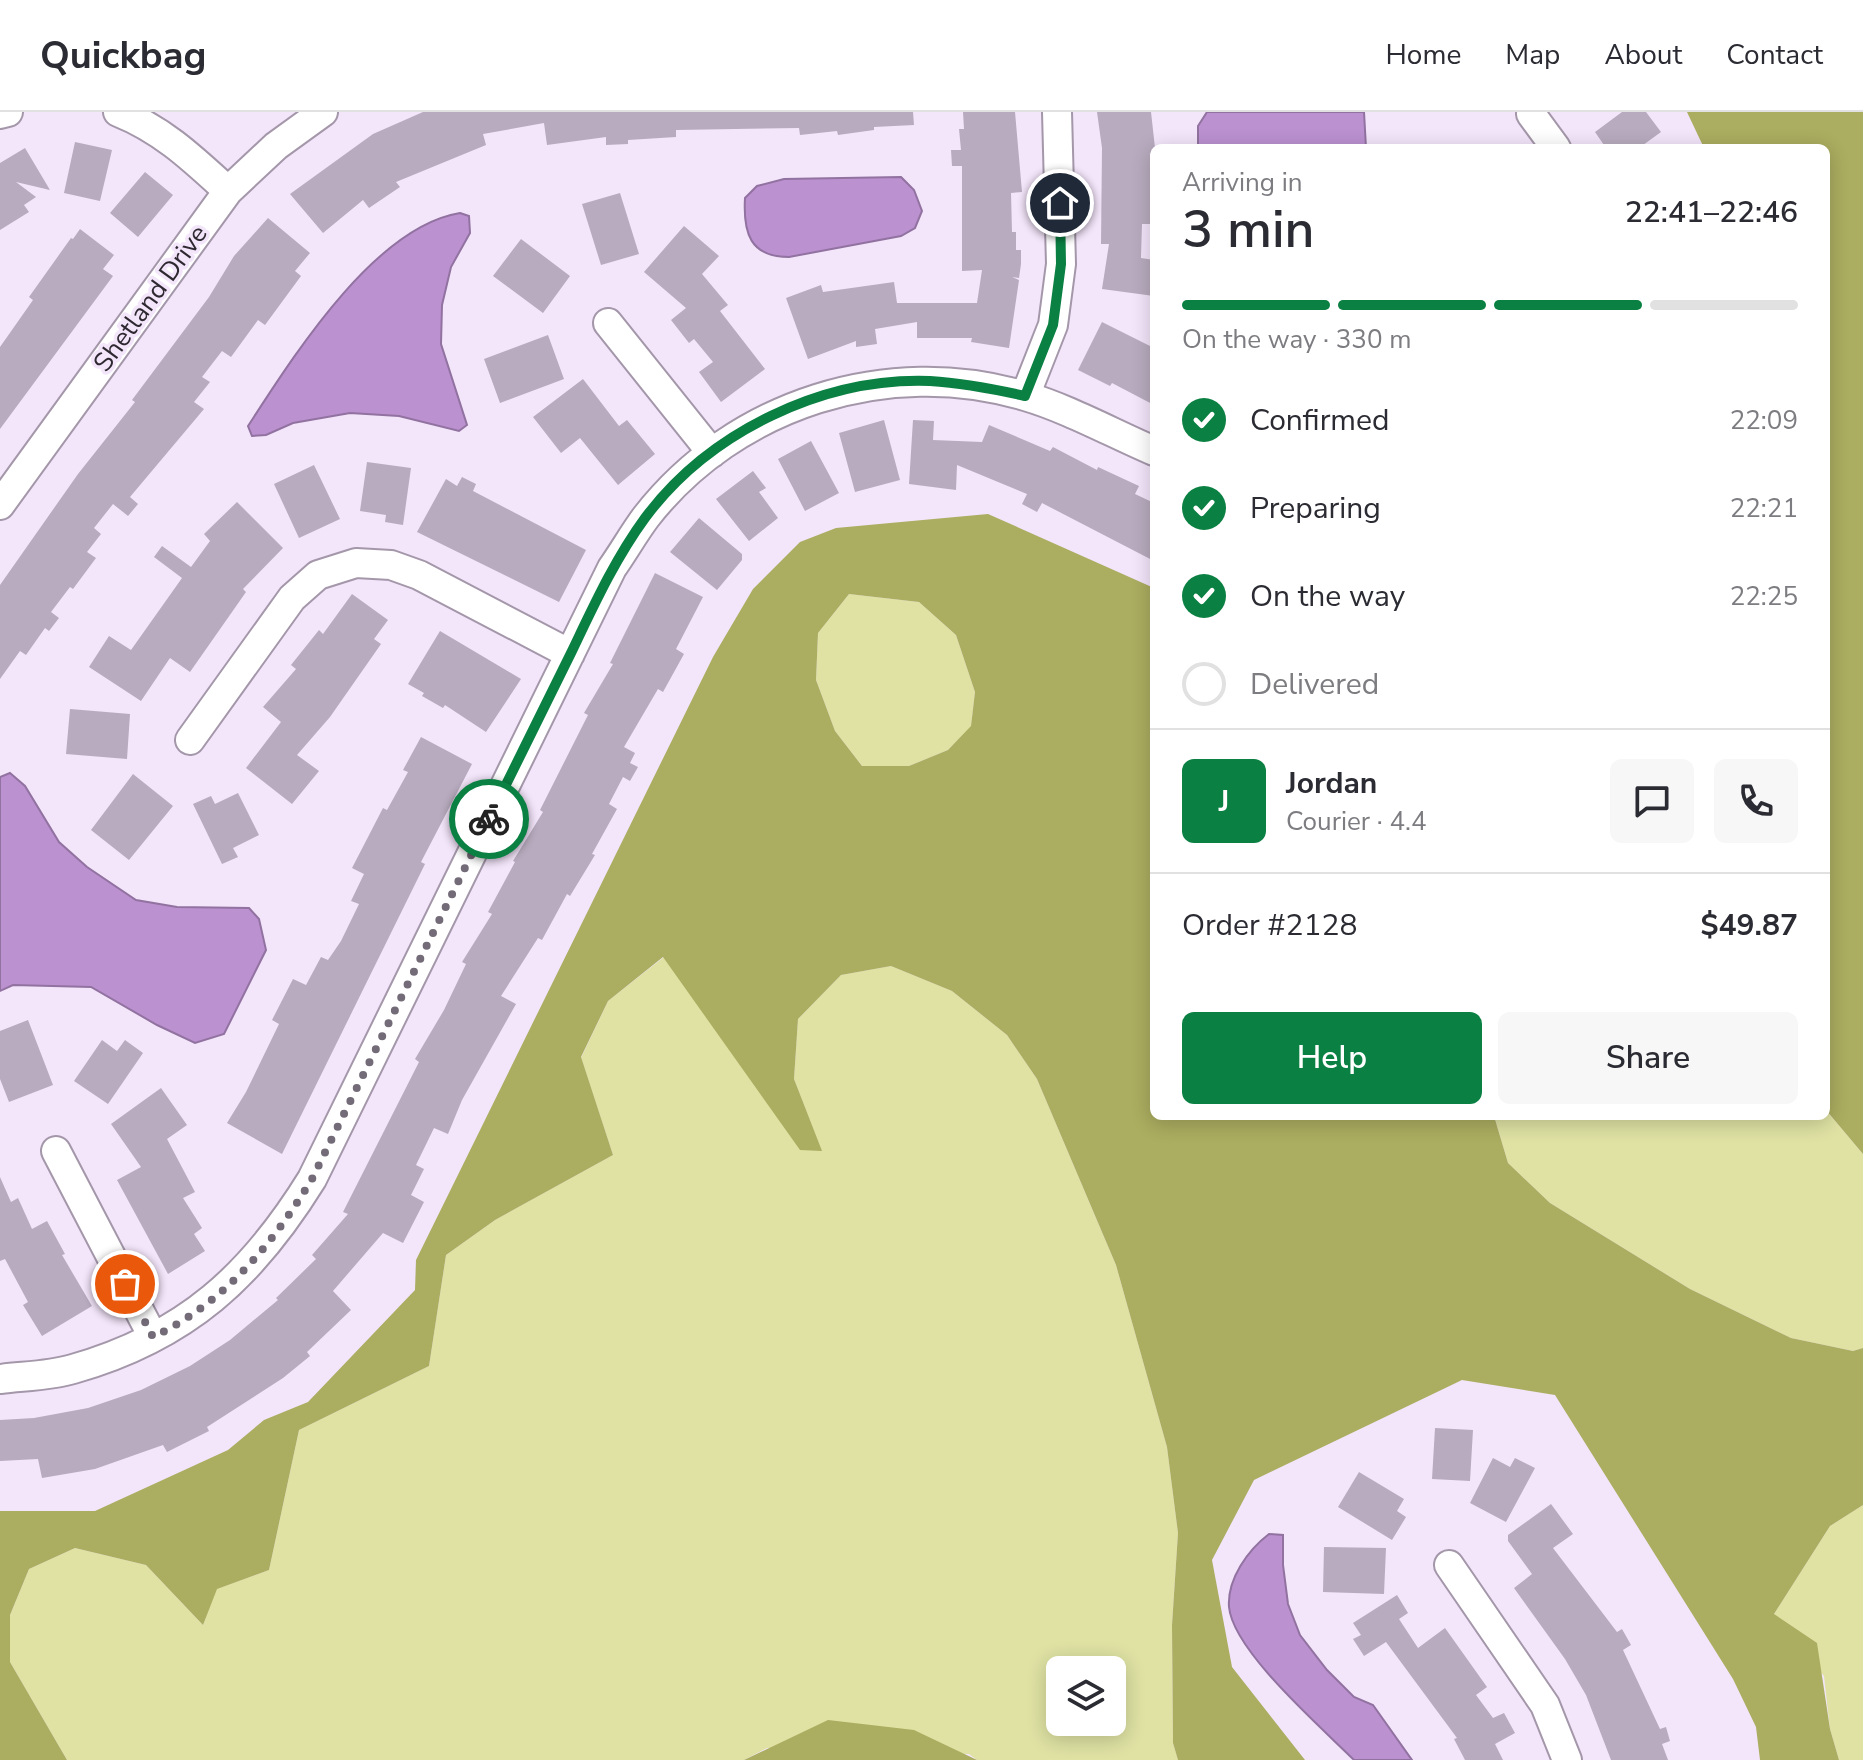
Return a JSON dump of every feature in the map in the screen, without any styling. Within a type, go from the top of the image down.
[{"type":"street","points":[[0,114],[8,112]]},
{"type":"street","points":[[118,112],[145,123],[175,143],[228,191]]},
{"type":"street","name":"Shetland Drive","points":[[0,505],[228,191],[276,146],[323,112]]},
{"type":"street","points":[[1025,396],[1053,325],[1061,264],[1057,112]]},
{"type":"street","points":[[1531,114],[1553,144]]},
{"type":"street","points":[[608,323],[712,453]]},
{"type":"street","points":[[0,1379],[71,1370],[177,1326],[222,1293],[282,1228],[312,1179],[612,568],[646,516],[712,453],[772,414],[815,398],[874,385],[926,381],[971,385],[1025,396],[1150,449]]},
{"type":"street","points":[[190,740],[292,598],[318,575],[356,563],[391,565],[419,575],[570,654]]},
{"type":"street","points":[[56,1151],[153,1337]]},
{"type":"street","points":[[1449,1565],[1545,1705],[1567,1760]]},
{"type":"green space","points":[[1687,112],[1863,112],[1863,1154],[1830,1115],[1830,144],[1702,144]]},
{"type":"green space","points":[[988,514],[1150,586],[1150,1120],[1495,1120],[1508,1163],[1550,1203],[1690,1289],[1791,1338],[1853,1351],[1863,1348],[1863,1505],[1830,1526],[1774,1614],[1817,1643],[1830,1729],[1839,1760],[1760,1760],[1756,1727],[1733,1679],[1555,1395],[1462,1380],[1254,1480],[1212,1560],[1232,1667],[1305,1760],[1178,1760],[1173,1743],[1172,1625],[1178,1533],[1167,1447],[1116,1265],[1037,1079],[1007,1035],[952,991],[891,966],[841,975],[798,1019],[794,1079],[822,1151],[800,1150],[663,957],[608,1001],[581,1057],[613,1155],[495,1220],[446,1255],[429,1366],[299,1430],[269,1570],[217,1589],[203,1625],[146,1565],[75,1548],[29,1569],[10,1615],[10,1662],[67,1760],[0,1760],[0,1511],[95,1511],[228,1450],[264,1420],[308,1402],[415,1290],[416,1260],[713,657],[753,589],[800,542],[836,528]],"holes":[[[849,594],[919,602],[956,635],[975,692],[971,726],[948,750],[909,766],[862,766],[835,731],[816,680],[818,633]]]},
{"type":"green space","points":[[849,594],[919,602],[956,635],[975,692],[971,727],[948,750],[909,766],[862,766],[835,731],[816,680],[818,633]]},
{"type":"green space","points":[[664,957],[801,1150],[821,1150],[794,1079],[798,1019],[841,975],[891,966],[952,991],[1007,1035],[1037,1079],[1116,1265],[1167,1447],[1178,1533],[1172,1625],[1173,1743],[1178,1760],[977,1760],[969,1754],[767,1748],[744,1760],[67,1760],[10,1662],[10,1615],[29,1569],[75,1548],[146,1565],[203,1625],[216,1589],[269,1570],[299,1430],[429,1366],[446,1255],[495,1220],[613,1155],[581,1058],[608,1001]]},
{"type":"green space","points":[[1830,1115],[1863,1154],[1863,1348],[1853,1351],[1791,1338],[1690,1289],[1550,1203],[1508,1163],[1495,1120],[1830,1120]]},
{"type":"green space","points":[[1863,1505],[1863,1760],[1839,1760],[1830,1729],[1824,1676],[1774,1614],[1830,1526]]},
{"type":"green space","points":[[828,1720],[914,1730],[977,1760],[744,1760]]},
{"type":"shaded area","points":[[1207,112],[1364,112],[1366,144],[1198,144],[1198,126]]},
{"type":"shaded area","points":[[901,177],[914,190],[922,211],[915,228],[901,236],[789,257],[765,253],[757,248],[748,232],[745,198],[757,186],[784,179]]},
{"type":"shaded area","points":[[460,213],[469,216],[470,233],[451,267],[442,305],[441,344],[467,425],[459,431],[399,416],[350,413],[293,423],[266,435],[252,436],[248,426],[288,366],[312,332],[367,268],[397,242],[428,223]]},
{"type":"shaded area","points":[[10,773],[25,786],[59,842],[87,867],[136,900],[177,907],[249,908],[259,919],[266,950],[224,1034],[195,1043],[91,987],[13,985],[0,991],[0,777]]},
{"type":"shaded area","points":[[1269,1534],[1283,1535],[1288,1604],[1300,1635],[1327,1670],[1354,1697],[1373,1705],[1412,1760],[1354,1760],[1281,1688],[1246,1645],[1234,1625],[1229,1607],[1231,1586],[1240,1566]]},
{"type":"building","points":[[423,112],[913,112],[914,125],[874,127],[874,130],[838,135],[837,131],[800,135],[799,128],[676,130],[676,137],[628,140],[628,144],[606,145],[606,137],[547,145],[544,123],[483,134],[486,145],[396,182],[400,187],[369,208],[363,200],[323,233],[290,194],[373,134]]},
{"type":"building","points":[[963,112],[1015,112],[1022,192],[1011,193],[1012,232],[1016,232],[1016,250],[1021,250],[1021,264],[1019,278],[1012,277],[1019,280],[1009,348],[971,342],[972,338],[917,338],[917,322],[875,329],[877,344],[856,347],[856,341],[808,359],[786,298],[821,285],[823,292],[894,282],[897,303],[977,303],[982,270],[962,271],[962,166],[952,166],[951,150],[961,150],[959,129],[964,129]]},
{"type":"building","points":[[1097,112],[1151,112],[1155,144],[1150,144],[1150,224],[1142,224],[1141,258],[1150,259],[1150,295],[1102,289],[1109,244],[1101,244],[1102,148]]},
{"type":"building","points":[[1622,112],[1646,112],[1661,132],[1644,144],[1603,144],[1595,132]]},
{"type":"building","points":[[75,142],[112,150],[100,201],[64,193]]},
{"type":"building","points":[[25,148],[50,190],[16,182],[36,197],[24,205],[29,212],[0,230],[0,163]]},
{"type":"building","points":[[145,172],[173,195],[138,237],[110,213]]},
{"type":"building","points":[[620,193],[639,254],[601,265],[582,204]]},
{"type":"building","points":[[268,218],[310,253],[295,271],[301,276],[265,325],[258,320],[231,357],[222,351],[202,377],[210,382],[194,402],[204,409],[130,497],[138,504],[128,516],[113,504],[94,528],[101,534],[87,552],[96,558],[51,612],[59,618],[49,631],[45,628],[26,655],[20,651],[0,679],[0,585],[78,474],[135,402],[132,400],[209,297],[234,256]]},
{"type":"building","points":[[684,226],[719,256],[702,274],[728,305],[720,311],[765,369],[721,402],[699,372],[713,362],[694,339],[689,343],[671,320],[686,308],[644,272]]},
{"type":"building","points":[[80,229],[114,255],[103,269],[113,276],[0,429],[0,347],[33,300],[29,297]]},
{"type":"building","points":[[521,239],[570,276],[543,313],[493,276]]},
{"type":"building","points":[[1102,322],[1150,346],[1150,403],[1112,383],[1110,386],[1078,370]]},
{"type":"building","points":[[548,335],[564,379],[500,403],[484,359]]},
{"type":"building","points":[[583,379],[619,426],[627,420],[655,454],[618,485],[580,438],[561,453],[533,417]]},
{"type":"building","points":[[884,420],[900,480],[855,492],[839,433]]},
{"type":"building","points":[[913,420],[934,421],[933,440],[982,442],[989,425],[1050,451],[1053,447],[1097,470],[1098,467],[1139,486],[1135,494],[1150,501],[1150,559],[1042,503],[1037,512],[1022,504],[1027,494],[957,465],[956,490],[909,484]]},
{"type":"building","points":[[811,441],[839,493],[805,511],[778,459]]},
{"type":"building","points":[[367,462],[411,468],[403,525],[385,522],[386,515],[360,511]]},
{"type":"building","points":[[314,465],[340,519],[299,538],[274,484]]},
{"type":"building","points":[[753,471],[766,488],[759,492],[778,518],[749,541],[716,499]]},
{"type":"building","points":[[462,477],[476,484],[473,491],[586,550],[559,602],[417,532],[446,479],[457,486]]},
{"type":"building","points":[[237,502],[283,548],[243,589],[246,592],[190,672],[170,658],[141,701],[89,667],[109,636],[131,650],[182,578],[154,557],[162,546],[191,567],[210,541],[204,534]]},
{"type":"building","points":[[699,518],[742,554],[742,560],[717,590],[670,552]]},
{"type":"building","points":[[655,573],[703,597],[676,649],[684,654],[663,692],[658,689],[624,747],[635,753],[630,763],[638,767],[630,781],[623,777],[609,804],[617,809],[592,854],[595,855],[570,896],[567,894],[542,940],[538,938],[501,996],[516,1004],[462,1100],[448,1134],[434,1128],[416,1165],[424,1169],[411,1195],[424,1202],[403,1243],[383,1233],[333,1291],[351,1310],[307,1352],[310,1356],[283,1378],[207,1427],[209,1431],[167,1452],[163,1445],[95,1469],[42,1478],[38,1459],[0,1461],[0,1420],[34,1418],[88,1408],[141,1390],[190,1366],[230,1340],[278,1300],[276,1298],[316,1259],[312,1255],[348,1214],[343,1212],[419,1062],[415,1059],[444,1010],[466,964],[462,962],[492,914],[488,912],[513,861],[543,812],[540,810],[588,715],[584,713],[613,664],[610,663]]},
{"type":"building","points":[[352,594],[388,620],[374,639],[381,644],[330,717],[297,755],[319,771],[292,804],[246,768],[281,722],[263,707],[296,669],[291,665],[319,630],[323,634]]},
{"type":"building","points":[[440,631],[521,679],[486,732],[445,705],[443,708],[422,696],[424,693],[408,684]]},
{"type":"building","points":[[70,709],[130,714],[127,759],[66,754]]},
{"type":"building","points":[[421,737],[472,764],[421,862],[425,864],[282,1154],[227,1123],[246,1092],[279,1024],[272,1020],[293,979],[306,985],[321,957],[328,960],[341,941],[359,904],[351,901],[364,874],[352,868],[383,808],[387,810],[408,772],[403,770]]},
{"type":"building","points":[[133,774],[173,806],[129,860],[91,830]]},
{"type":"building","points":[[238,793],[259,835],[233,848],[238,857],[222,864],[193,804],[211,796],[215,804]]},
{"type":"building","points":[[28,1020],[53,1085],[9,1102],[0,1079],[0,1031]]},
{"type":"building","points":[[102,1040],[117,1051],[125,1040],[143,1053],[108,1104],[74,1081]]},
{"type":"building","points":[[161,1088],[187,1125],[167,1139],[195,1192],[183,1198],[202,1228],[194,1234],[205,1251],[168,1274],[117,1180],[141,1167],[111,1124]]},
{"type":"building","points":[[0,1177],[11,1202],[18,1198],[32,1229],[47,1221],[65,1254],[62,1255],[92,1306],[42,1336],[23,1305],[28,1302],[5,1259],[0,1261]]},
{"type":"building","points":[[1435,1428],[1473,1430],[1470,1481],[1432,1479]]},
{"type":"building","points":[[1493,1458],[1510,1467],[1515,1458],[1535,1468],[1506,1522],[1470,1503]]},
{"type":"building","points":[[1359,1472],[1404,1499],[1397,1511],[1406,1517],[1392,1540],[1338,1507]]},
{"type":"building","points":[[1551,1504],[1573,1534],[1553,1548],[1617,1632],[1622,1629],[1631,1645],[1623,1650],[1660,1729],[1666,1727],[1670,1741],[1662,1744],[1668,1760],[1611,1760],[1586,1695],[1565,1659],[1514,1588],[1532,1574],[1508,1541],[1508,1535]]},
{"type":"building","points":[[1324,1547],[1386,1548],[1384,1594],[1323,1592]]},
{"type":"building","points":[[1397,1595],[1408,1613],[1399,1619],[1418,1648],[1445,1628],[1487,1687],[1476,1695],[1493,1718],[1504,1713],[1515,1733],[1495,1744],[1503,1760],[1465,1760],[1454,1739],[1457,1738],[1386,1642],[1364,1656],[1353,1639],[1361,1635],[1353,1623]]},
{"type":"way so far","points":[[125,1284],[153,1337],[177,1326],[222,1293],[282,1228],[312,1179],[489,819]]},
{"type":"route","points":[[489,819],[612,568],[646,516],[712,453],[772,414],[815,398],[874,385],[926,381],[971,385],[1025,396],[1053,325],[1061,264],[1060,203]]}]
